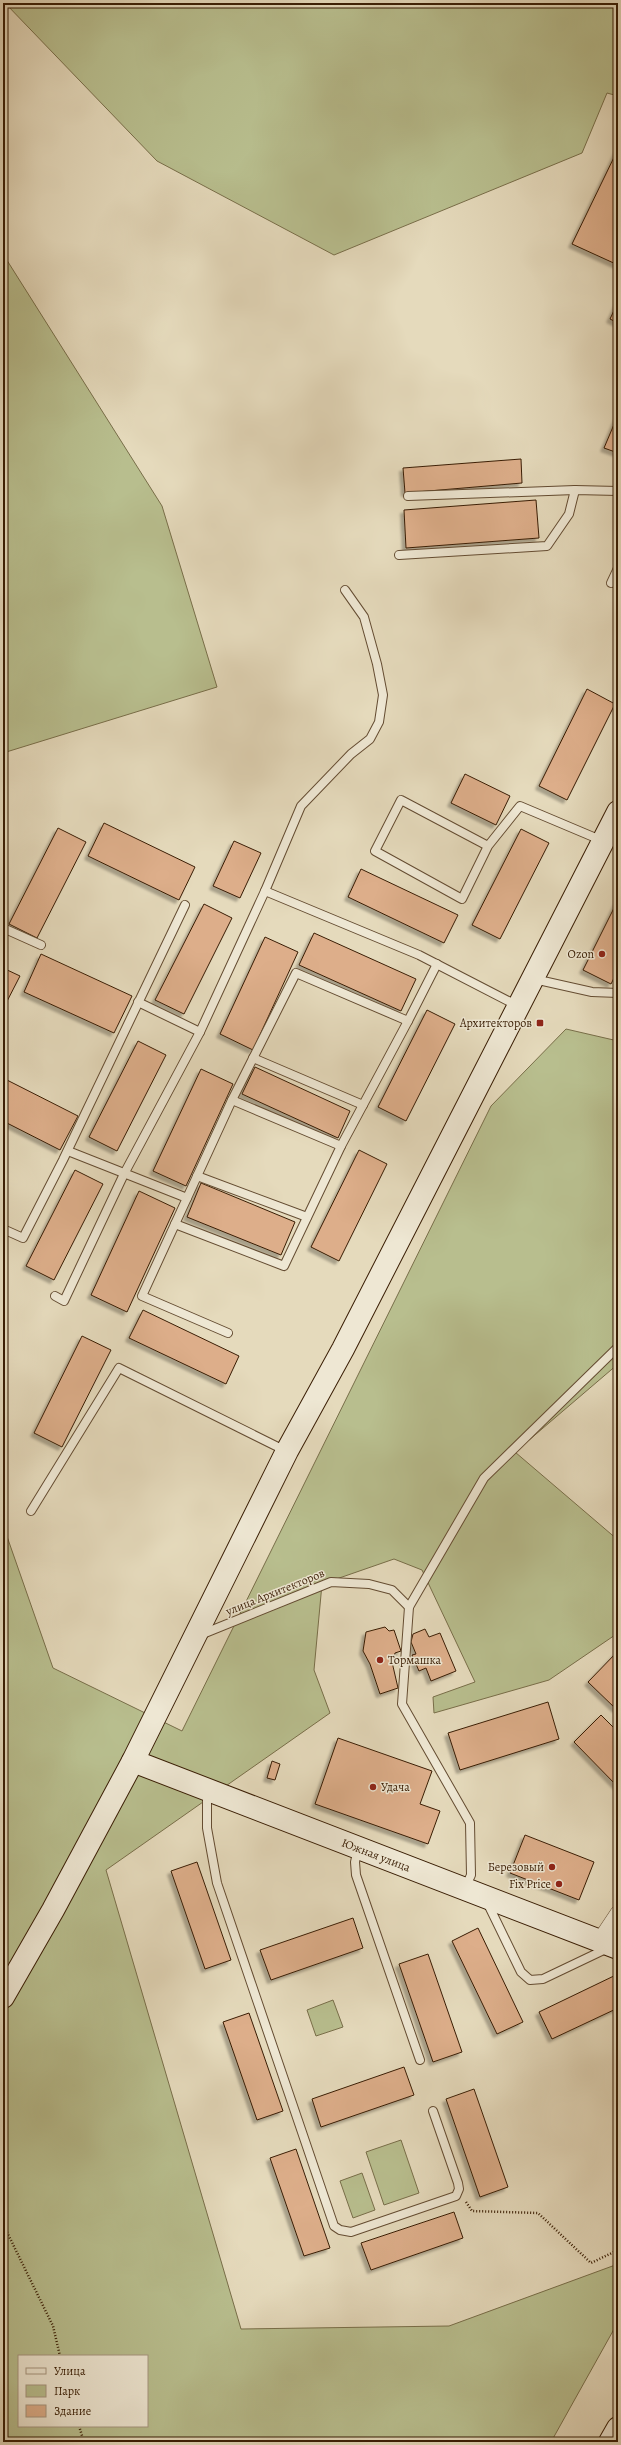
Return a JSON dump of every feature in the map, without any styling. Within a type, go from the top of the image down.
[{"type":"street","points":[[3,1997],[53,1910],[133,1761],[287,1451],[343,1349],[518,1006],[534,979],[618,812]]},
{"type":"street","name":"Южная улица","points":[[133,1761],[610,1945]]},
{"type":"street","points":[[610,1945],[618,1913]]},
{"type":"street","points":[[610,2442],[618,2428]]},
{"type":"lane","points":[[408,496],[575,490],[618,492]]},
{"type":"lane","points":[[399,555],[548,546],[569,514],[575,490]]},
{"type":"lane","points":[[610,583],[618,568]]},
{"type":"lane","points":[[55,1296],[64,1301],[124,1174],[200,1032],[265,891],[301,806],[350,754],[370,739],[379,722],[383,695],[375,657],[364,617],[345,590]]},
{"type":"lane","points":[[488,846],[400,800],[374,851],[462,899],[488,846],[520,806],[603,841]]},
{"type":"lane","points":[[265,891],[437,964],[518,1006]]},
{"type":"lane","points":[[3,1229],[23,1238],[68,1151],[185,906]]},
{"type":"lane","points":[[3,928],[41,945]]},
{"type":"lane","points":[[175,1224],[284,1266],[341,1146],[437,964]]},
{"type":"lane","points":[[228,1333],[142,1296],[232,1100],[296,973],[408,1021]]},
{"type":"lane","points":[[534,979],[592,992],[618,993]]},
{"type":"lane","points":[[138,1002],[200,1032]]},
{"type":"lane","points":[[254,1058],[363,1105]]},
{"type":"lane","points":[[232,1100],[341,1146]]},
{"type":"lane","points":[[68,1151],[187,1198]]},
{"type":"lane","points":[[197,1176],[307,1217]]},
{"type":"lane","points":[[464,1889],[471,1875],[470,1823],[402,1704],[409,1607],[484,1478],[618,1347]]},
{"type":"lane","points":[[31,1511],[119,1368],[287,1451]]},
{"type":"lane","name":"улица Архитекторов","points":[[194,1638],[331,1582],[369,1584],[392,1590],[409,1607]]},
{"type":"lane","points":[[207,1790],[207,1828],[217,1882],[334,2226],[345,2232],[358,2230],[450,2198],[458,2192],[458,2183],[433,2111]]},
{"type":"lane","points":[[358,1848],[355,1862],[356,1875],[420,2060]]},
{"type":"lane","points":[[484,1896],[521,1972],[530,1980],[543,1978],[610,1945]]},
{"type":"path","points":[[458,2192],[472,2211],[538,2213],[591,2263],[618,2250]]},
{"type":"path","points":[[3,2224],[53,2326],[60,2355]]},
{"type":"path","points":[[79,2427],[84,2442]]},
{"type":"green space","points":[[5,3],[618,3],[618,96],[607,93],[582,153],[334,255],[157,161]]},
{"type":"green space","points":[[3,254],[162,506],[217,687],[3,753]]},
{"type":"green space","points":[[566,1029],[618,1041],[618,1364],[515,1452],[618,1540],[618,1633],[549,1680],[434,1713],[433,1697],[475,1682],[422,1570],[394,1559],[322,1584],[314,1670],[330,1713],[106,1870],[241,2329],[449,2326],[618,2264],[618,2322],[551,2442],[3,2442],[3,1525],[53,1668],[182,1731],[491,1106]]},
{"type":"green space","points":[[333,2000],[343,2027],[316,2036],[307,2010]]},
{"type":"green space","points":[[401,2140],[419,2193],[384,2205],[366,2152]]},
{"type":"green space","points":[[362,2173],[375,2210],[353,2218],[340,2181]]},
{"type":"building","points":[[618,149],[618,265],[572,244]]},
{"type":"building","points":[[618,302],[618,323],[610,319]]},
{"type":"building","points":[[618,415],[618,453],[604,448]]},
{"type":"building","points":[[521,459],[522,483],[405,493],[403,468]]},
{"type":"building","points":[[536,500],[539,538],[406,548],[404,510]]},
{"type":"building","points":[[587,689],[615,704],[567,800],[539,786]]},
{"type":"building","points":[[465,774],[510,796],[496,825],[451,803]]},
{"type":"building","points":[[104,823],[195,867],[179,900],[88,856]]},
{"type":"building","points":[[58,828],[86,842],[37,938],[9,924]]},
{"type":"building","points":[[521,829],[549,843],[500,939],[472,925]]},
{"type":"building","points":[[234,841],[261,853],[240,898],[213,886]]},
{"type":"building","points":[[361,869],[458,915],[444,943],[348,897]]},
{"type":"building","points":[[618,900],[618,970],[611,984],[583,970]]},
{"type":"building","points":[[204,904],[232,918],[184,1014],[155,1000]]},
{"type":"building","points":[[314,933],[416,979],[401,1011],[299,965]]},
{"type":"building","points":[[265,937],[298,952],[253,1050],[220,1034]]},
{"type":"building","points":[[41,954],[132,996],[114,1033],[24,992]]},
{"type":"building","points":[[3,968],[20,976],[3,1009]]},
{"type":"building","points":[[427,1010],[455,1024],[406,1121],[378,1107]]},
{"type":"building","points":[[138,1041],[166,1055],[117,1151],[89,1137]]},
{"type":"building","points":[[255,1067],[350,1111],[338,1138],[242,1094]]},
{"type":"building","points":[[201,1069],[233,1084],[186,1186],[153,1171]]},
{"type":"building","points":[[3,1078],[78,1116],[60,1150],[3,1121]]},
{"type":"building","points":[[359,1150],[387,1164],[339,1261],[311,1247]]},
{"type":"building","points":[[75,1170],[103,1184],[54,1280],[26,1266]]},
{"type":"building","points":[[201,1183],[295,1222],[281,1255],[187,1217]]},
{"type":"building","points":[[139,1191],[175,1208],[127,1312],[91,1295]]},
{"type":"building","points":[[143,1310],[239,1356],[226,1384],[129,1338]]},
{"type":"building","points":[[82,1336],[111,1350],[62,1447],[34,1433]]},
{"type":"building","name":"Тормашка","points":[[385,1627],[389,1631],[394,1630],[401,1651],[395,1653],[392,1662],[398,1688],[380,1694],[370,1664],[363,1651],[366,1632]]},
{"type":"building","points":[[425,1629],[429,1637],[440,1633],[456,1671],[431,1681],[426,1668],[419,1671],[412,1655],[416,1654],[411,1642],[413,1634]]},
{"type":"building","points":[[618,1651],[618,1707],[616,1709],[588,1682]]},
{"type":"building","points":[[548,1702],[559,1739],[460,1770],[448,1733]]},
{"type":"building","points":[[601,1715],[618,1732],[618,1787],[574,1742]]},
{"type":"building","name":"Удача","points":[[338,1738],[432,1771],[420,1804],[440,1811],[428,1844],[315,1804]]},
{"type":"building","points":[[272,1761],[280,1764],[275,1780],[267,1778]]},
{"type":"building","name":"Березовый","points":[[525,1835],[594,1862],[579,1900],[510,1873]]},
{"type":"building","points":[[197,1862],[231,1960],[205,1969],[171,1871]]},
{"type":"building","points":[[353,1918],[363,1948],[271,1980],[260,1950]]},
{"type":"building","points":[[478,1928],[523,2022],[497,2034],[452,1941]]},
{"type":"building","points":[[428,1954],[462,2052],[433,2062],[399,1964]]},
{"type":"building","points":[[618,1974],[618,2008],[552,2039],[539,2012]]},
{"type":"building","points":[[249,2013],[283,2111],[257,2120],[223,2022]]},
{"type":"building","points":[[404,2067],[414,2095],[321,2127],[312,2099]]},
{"type":"building","points":[[474,2089],[508,2187],[480,2197],[446,2099]]},
{"type":"building","points":[[296,2149],[330,2248],[304,2256],[270,2158]]},
{"type":"building","points":[[454,2212],[463,2238],[371,2270],[361,2243]]},
{"type":"place","name":"Ozon","points":[[602,954]]},
{"type":"place","name":"Архитекторов","points":[[540,1023]]},
{"type":"place","name":"Тормашка","points":[[380,1660]]},
{"type":"place","name":"Удача","points":[[373,1787]]},
{"type":"place","name":"Березовый","points":[[552,1867]]},
{"type":"place","name":"Fix Price","points":[[559,1884]]}]
